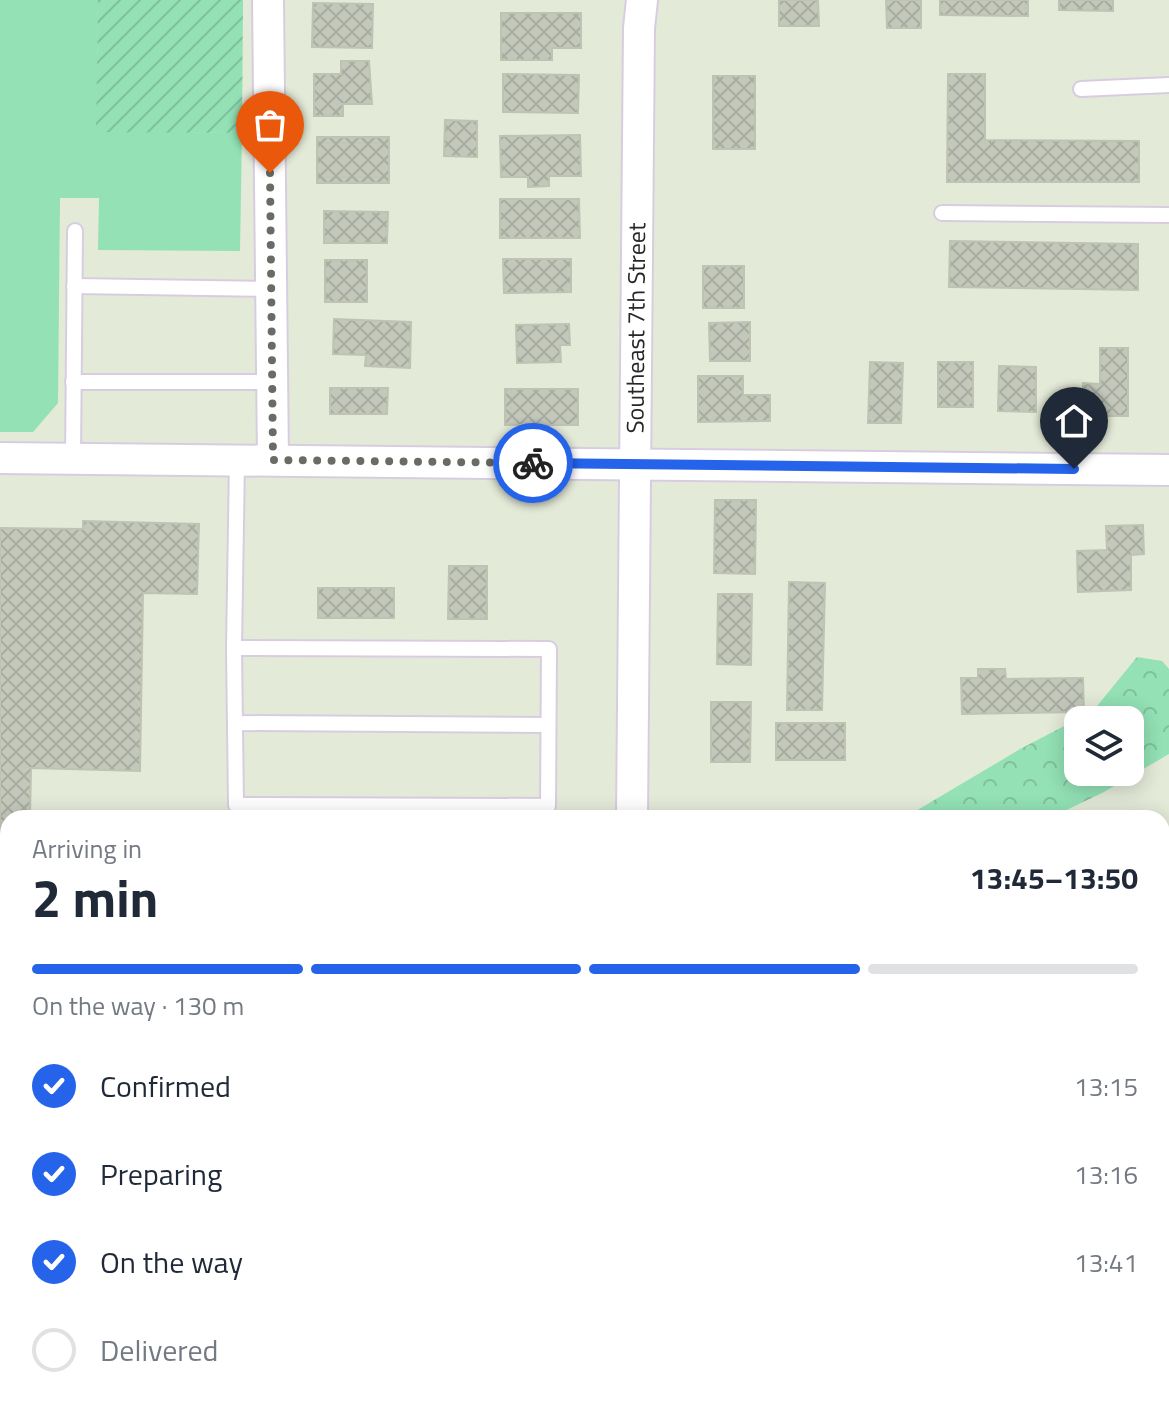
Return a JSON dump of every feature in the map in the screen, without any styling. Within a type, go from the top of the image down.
[{"type":"street","points":[[268,0],[273,460]]},
{"type":"street","name":"Southeast 7th Street","points":[[632,810],[638,9]]},
{"type":"street","points":[[0,458],[1169,470]]},
{"type":"lane","points":[[1081,89],[1169,85]]},
{"type":"lane","points":[[942,213],[1169,215]]},
{"type":"lane","points":[[73,459],[75,231]]},
{"type":"lane","points":[[74,286],[271,289]]},
{"type":"lane","points":[[73,382],[272,382]]},
{"type":"lane","points":[[237,460],[234,648],[236,805],[315,810]]},
{"type":"lane","points":[[234,648],[549,649],[548,810]]},
{"type":"lane","points":[[235,723],[548,725]]},
{"type":"green space","points":[[0,0],[98,0],[97,131],[242,133],[240,251],[98,250],[99,198],[60,198],[58,403],[33,432],[0,432]]},
{"type":"green space","points":[[98,0],[243,0],[242,133],[96,132]]},
{"type":"green space","points":[[1137,657],[1162,661],[1169,669],[1169,754],[1144,769],[1144,706],[1097,706]]},
{"type":"green space","points":[[1064,726],[1064,786],[1114,786],[1067,810],[917,810]]},
{"type":"building","points":[[779,0],[818,0],[819,26],[779,26]]},
{"type":"building","points":[[886,0],[921,0],[921,28],[887,28]]},
{"type":"building","points":[[940,0],[1028,0],[1028,16],[940,15]]},
{"type":"building","points":[[1059,0],[1113,0],[1113,11],[1059,10]]},
{"type":"building","points":[[313,3],[373,4],[372,48],[312,47]]},
{"type":"building","points":[[501,13],[581,13],[581,48],[552,48],[552,60],[501,60]]},
{"type":"building","points":[[341,61],[369,61],[372,104],[343,104],[343,116],[314,116],[314,74],[341,74]]},
{"type":"building","points":[[503,74],[579,75],[578,113],[503,112]]},
{"type":"building","points":[[948,74],[985,74],[985,140],[1139,141],[1139,182],[947,182]]},
{"type":"building","points":[[713,76],[755,76],[755,149],[713,149]]},
{"type":"building","points":[[445,120],[477,121],[477,157],[444,156]]},
{"type":"building","points":[[580,135],[581,176],[549,176],[549,186],[528,187],[528,177],[501,177],[500,136]]},
{"type":"building","points":[[317,137],[389,137],[389,183],[317,183]]},
{"type":"building","points":[[500,199],[579,199],[580,238],[500,238]]},
{"type":"building","points":[[324,211],[388,212],[387,243],[324,243]]},
{"type":"building","points":[[950,241],[1138,244],[1138,290],[949,287]]},
{"type":"building","points":[[503,259],[571,259],[571,292],[504,293]]},
{"type":"building","points":[[325,260],[367,260],[367,302],[325,302]]},
{"type":"building","points":[[703,266],[744,266],[744,308],[703,308]]},
{"type":"building","points":[[334,319],[411,322],[410,368],[365,366],[366,355],[333,354]]},
{"type":"building","points":[[750,322],[750,361],[710,361],[709,323]]},
{"type":"building","points":[[569,324],[570,345],[560,345],[561,362],[517,363],[516,325]]},
{"type":"building","points":[[1100,348],[1128,348],[1128,416],[1083,416],[1083,383],[1100,384]]},
{"type":"building","points":[[870,362],[903,363],[901,423],[868,423]]},
{"type":"building","points":[[938,362],[973,362],[973,407],[938,407]]},
{"type":"building","points":[[999,366],[1036,367],[1036,412],[998,411]]},
{"type":"building","points":[[698,376],[743,376],[743,395],[770,395],[770,421],[698,422]]},
{"type":"building","points":[[330,388],[388,388],[387,414],[330,414]]},
{"type":"building","points":[[505,389],[578,389],[578,425],[505,425]]},
{"type":"building","points":[[715,500],[756,500],[755,574],[714,573]]},
{"type":"building","points":[[83,521],[199,524],[197,594],[143,593],[140,771],[31,768],[30,810],[0,810],[0,528],[83,529]]},
{"type":"building","points":[[1143,525],[1144,554],[1131,555],[1131,590],[1078,592],[1077,551],[1107,550],[1106,526]]},
{"type":"building","points":[[449,566],[487,566],[487,619],[448,619]]},
{"type":"building","points":[[789,582],[825,583],[822,710],[787,710]]},
{"type":"building","points":[[318,588],[394,588],[394,618],[318,618]]},
{"type":"building","points":[[718,594],[752,594],[751,665],[717,664]]},
{"type":"building","points":[[978,669],[1005,669],[1006,679],[1083,678],[1084,706],[1064,706],[1064,712],[962,714],[961,678],[978,678]]},
{"type":"building","points":[[711,702],[751,702],[750,762],[711,762]]},
{"type":"building","points":[[776,723],[845,723],[845,760],[776,760]]},
{"type":"way so far","points":[[270,173],[273,460],[533,463]]},
{"type":"route","points":[[533,463],[1074,469]]}]
